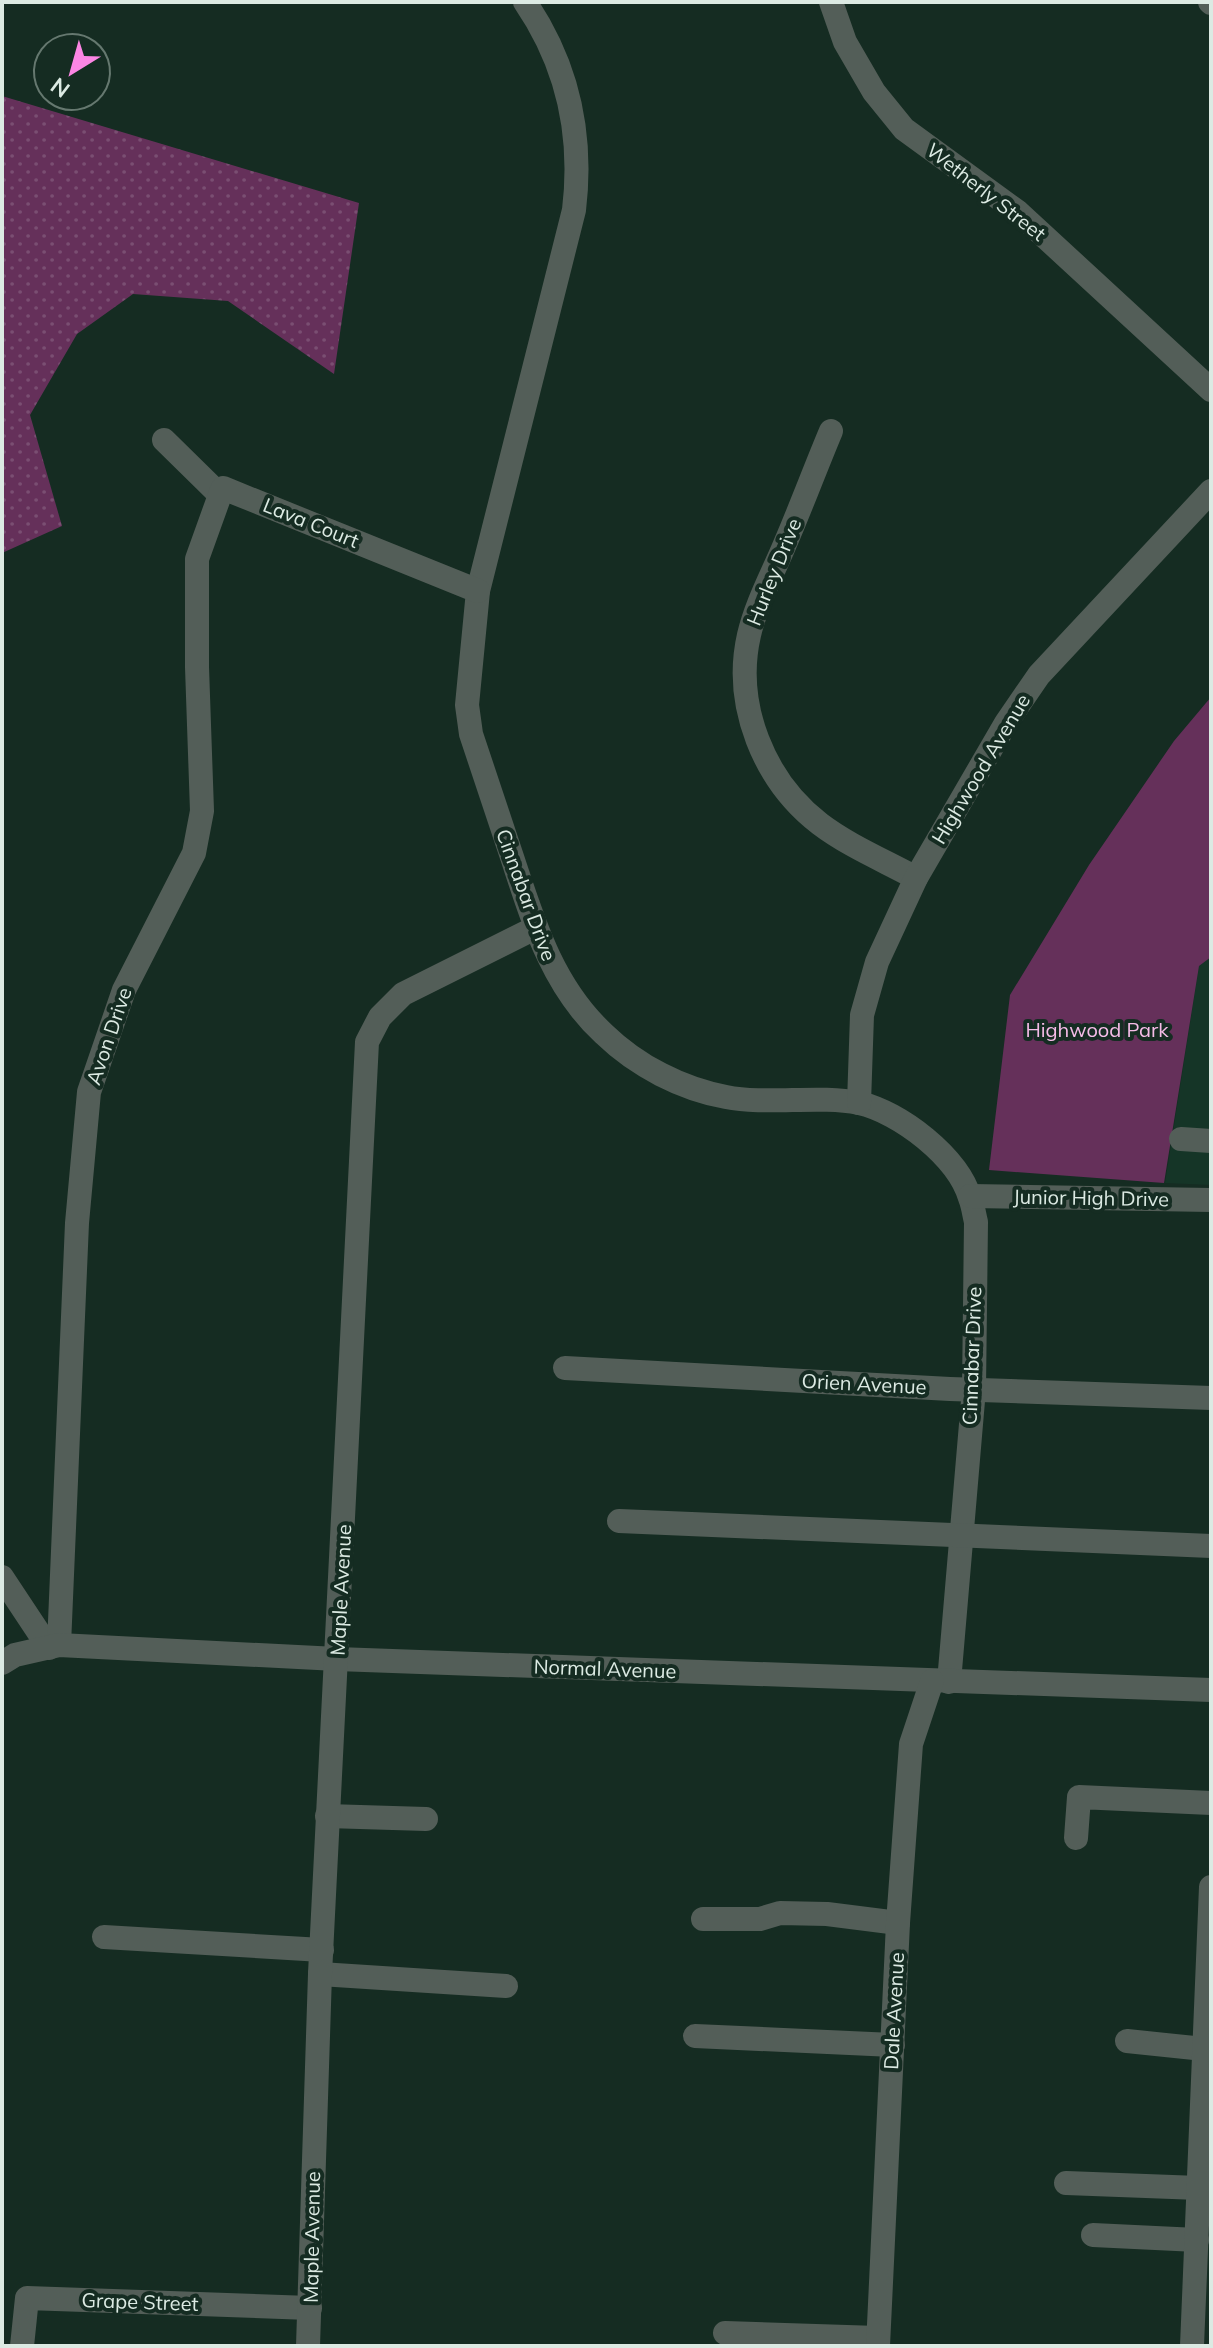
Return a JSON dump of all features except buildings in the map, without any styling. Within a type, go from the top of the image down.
[{"type":"street","name":"Cinnabar Drive","points":[[525,2],[541,27],[564,77],[576,129],[577,183],[574,210],[478,591],[467,705],[471,734],[535,928],[554,970],[586,1016],[605,1036],[650,1069],[675,1081],[728,1098],[859,1103],[904,1123],[925,1138],[956,1171],[970,1196],[976,1222],[974,1389],[963,1535],[941,1681]]},
{"type":"street","name":"Wetherly Street","points":[[831,2],[845,42],[866,80],[904,129],[1018,212],[1211,390]]},
{"type":"street","name":"Hurley Drive","points":[[831,431],[749,633],[745,677],[747,698],[762,751],[791,796],[831,831],[916,878]]},
{"type":"street","points":[[164,440],[220,495]]},
{"type":"street","name":"Lava Court","points":[[220,495],[223,488],[478,591]]},
{"type":"street","name":"Highwood Avenue","points":[[859,1103],[862,1015],[877,962],[916,878],[1006,723],[1039,675],[1211,491]]},
{"type":"street","name":"Avon Drive","points":[[54,1646],[77,1223],[89,1092],[124,990],[194,853],[202,811],[197,559],[220,495]]},
{"type":"street","name":"Maple Avenue","points":[[308,2346],[327,1816],[367,1042],[380,1017],[403,994],[535,928]]},
{"type":"street","points":[[1181,1139],[1211,1141]]},
{"type":"street","name":"Junior High Drive","points":[[970,1196],[1211,1200]]},
{"type":"street","name":"Orien Avenue","points":[[565,1368],[1211,1398]]},
{"type":"street","points":[[619,1521],[1211,1546]]},
{"type":"street","points":[[2,1577],[54,1646]]},
{"type":"street","name":"Normal Avenue","points":[[2,1663],[15,1655],[54,1646],[1211,1690]]},
{"type":"street","name":"Dale Avenue","points":[[878,2342],[898,1923],[911,1744],[941,1681]]},
{"type":"street","points":[[1076,1838],[1079,1797],[1211,1803]]},
{"type":"street","points":[[327,1816],[426,1819]]},
{"type":"street","points":[[1199,2340],[1203,2277],[1197,2240],[1207,2090],[1211,1887]]},
{"type":"street","points":[[703,1919],[760,1919],[780,1913],[827,1914],[898,1923]]},
{"type":"street","points":[[104,1937],[322,1950]]},
{"type":"street","points":[[320,1974],[506,1986]]},
{"type":"street","points":[[695,2036],[893,2045]]},
{"type":"street","points":[[1127,2041],[1207,2042]]},
{"type":"street","points":[[1066,2183],[1203,2180]]},
{"type":"street","points":[[1093,2235],[1197,2240]]},
{"type":"street","name":"Grape Street","points":[[16,2338],[27,2298],[310,2308]]},
{"type":"street","points":[[725,2333],[878,2342]]},
{"type":"shaded area","points":[[1211,957],[1211,1185],[1165,1183],[1199,966]]},
{"type":"green space","points":[[2,96],[32,105],[32,112],[55,112],[359,203],[334,374],[228,301],[133,294],[77,334],[30,415],[62,526],[2,553]]},
{"type":"green space","name":"Highwood Park","points":[[1211,697],[1211,957],[1199,966],[1164,1183],[989,1170],[1010,995],[1089,865],[1174,741]]}]
